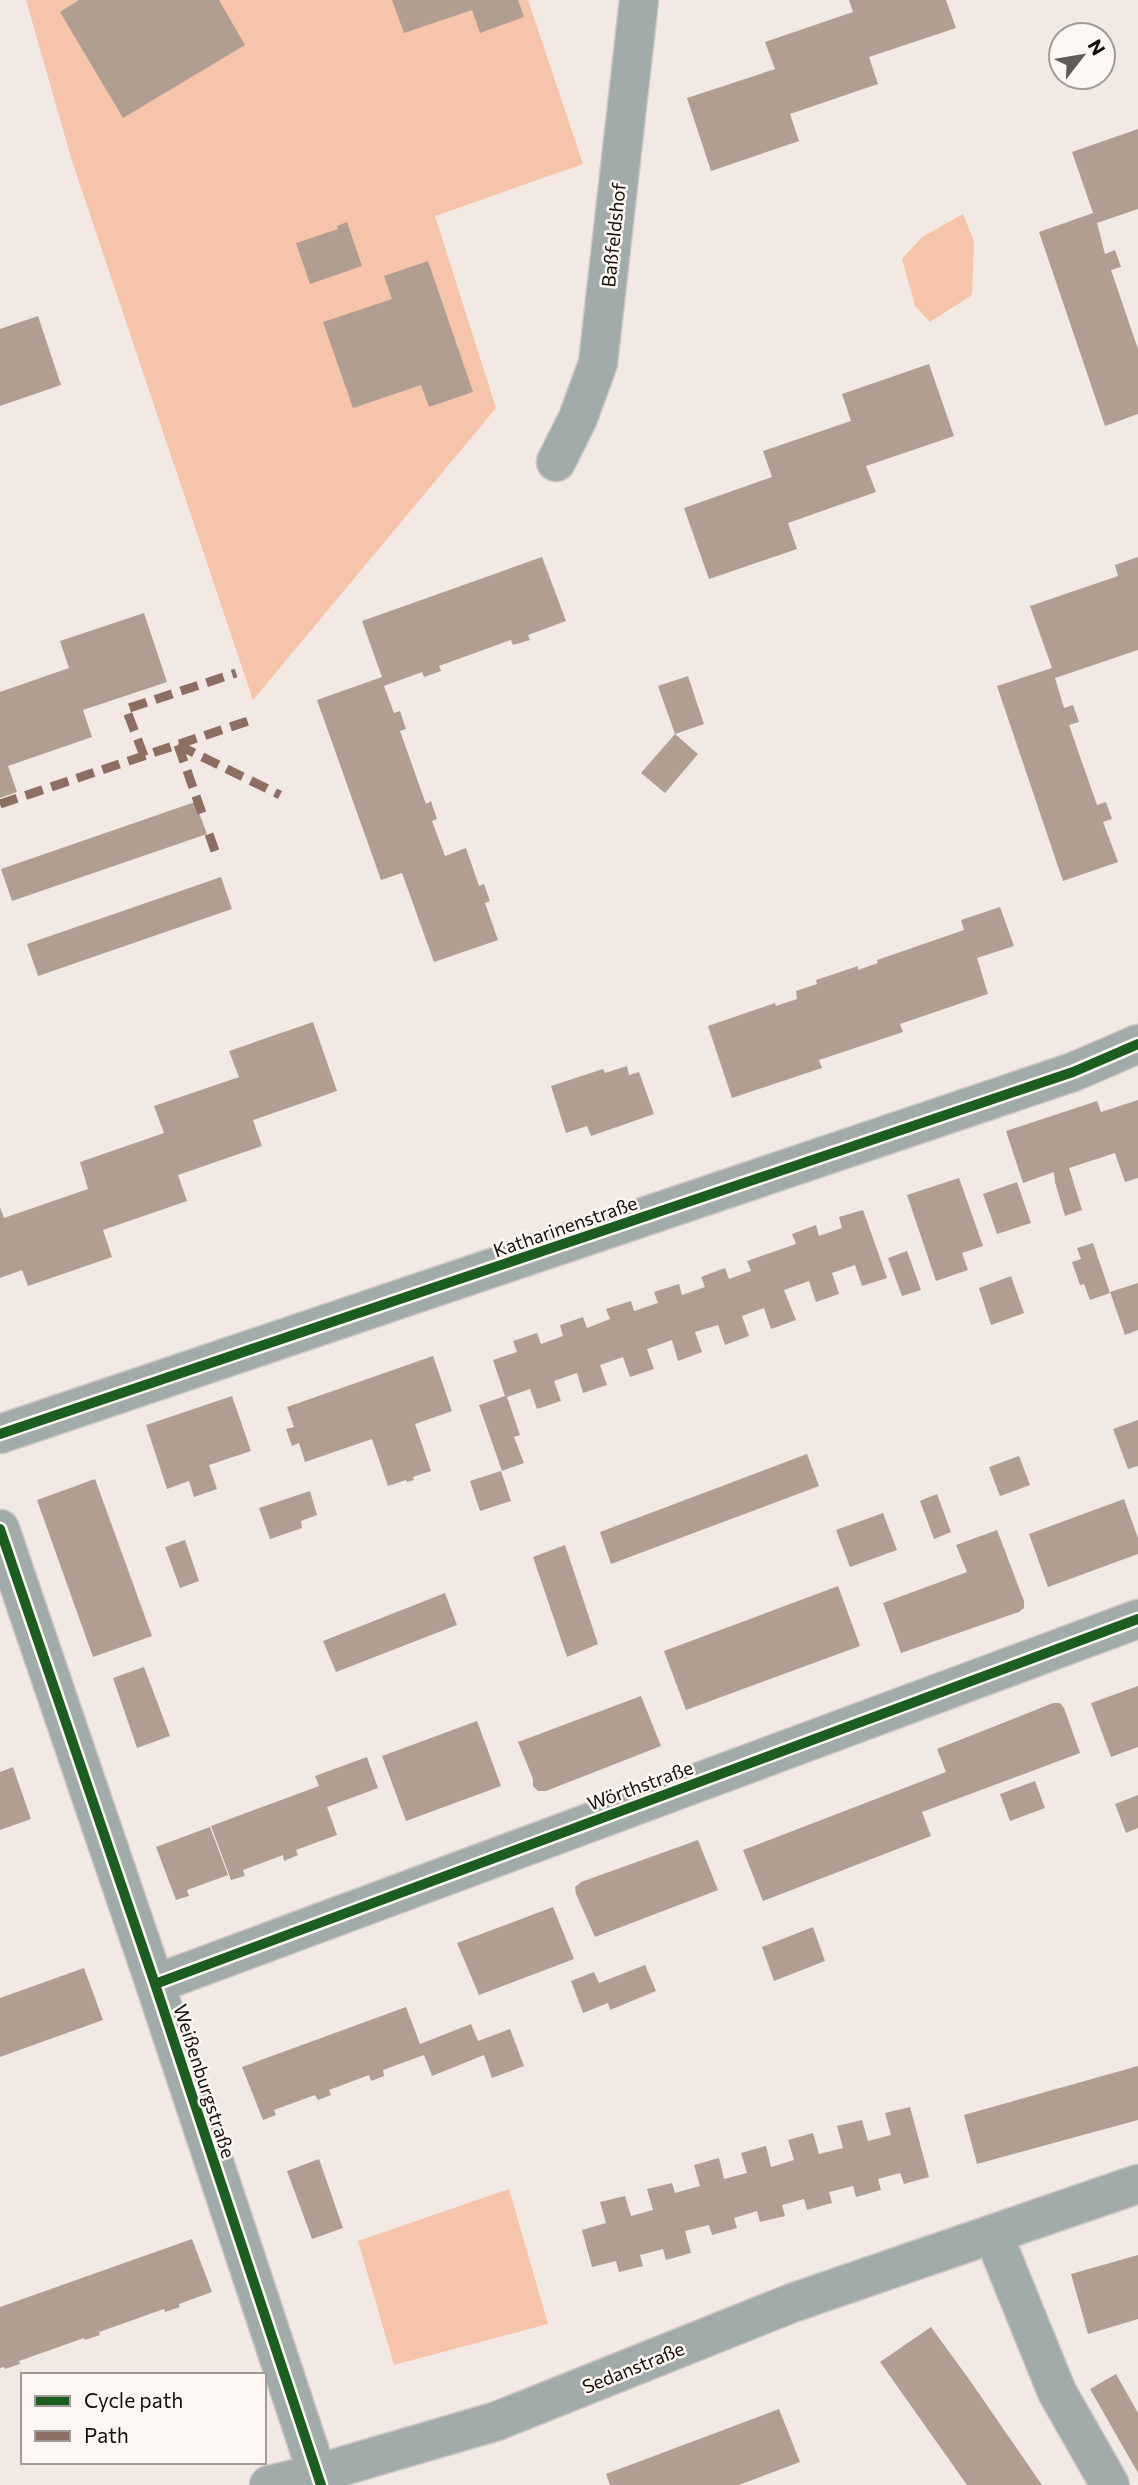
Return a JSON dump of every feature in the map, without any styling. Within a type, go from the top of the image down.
[{"type":"street","name":"Baßfeldshof","points":[[556,462],[578,418],[598,363],[639,0]]},
{"type":"street","name":"Katharinenstraße","points":[[0,1434],[1047,1081],[1138,1044]]},
{"type":"street","name":"Weißenburgstraße","points":[[0,1529],[155,1984],[318,2480]]},
{"type":"street","name":"Wörthstraße","points":[[155,1984],[1138,1619]]},
{"type":"street","name":"Sedanstraße","points":[[269,2485],[318,2480],[497,2421],[792,2303],[1138,2184]]},
{"type":"street","points":[[993,2234],[1057,2392],[1110,2485]]},
{"type":"shaded area","points":[[26,0],[528,0],[583,164],[435,216],[496,408],[253,700],[72,161]]},
{"type":"shaded area","points":[[963,214],[974,241],[972,295],[930,322],[915,306],[902,259],[922,237]]},
{"type":"shaded area","points":[[509,2189],[548,2324],[394,2365],[358,2241]]},
{"type":"building","points":[[79,0],[219,0],[245,45],[123,118],[60,12]]},
{"type":"building","points":[[392,0],[518,0],[524,17],[480,33],[472,10],[404,33]]},
{"type":"building","points":[[849,0],[946,0],[956,28],[869,57],[878,84],[790,114],[799,141],[711,171],[687,98],[775,69],[765,42],[853,12]]},
{"type":"building","points":[[1138,129],[1138,209],[1097,223],[1105,254],[1115,250],[1121,267],[1111,270],[1138,349],[1138,414],[1105,426],[1039,232],[1093,213],[1072,152]]},
{"type":"building","points":[[347,222],[362,266],[310,284],[296,243],[338,229],[337,226]]},
{"type":"building","points":[[428,261],[473,392],[429,407],[421,385],[353,408],[323,322],[392,299],[384,276]]},
{"type":"building","points":[[38,316],[61,385],[0,406],[0,329]]},
{"type":"building","points":[[929,364],[954,436],[866,466],[876,492],[788,523],[797,549],[709,579],[684,508],[772,477],[763,451],[851,421],[842,394]]},
{"type":"building","points":[[542,557],[566,621],[528,635],[530,640],[513,645],[511,640],[439,666],[441,671],[424,677],[422,672],[384,686],[394,713],[400,711],[406,729],[400,731],[426,804],[431,801],[437,819],[432,821],[445,856],[466,848],[479,886],[484,884],[490,901],[485,903],[498,940],[434,962],[402,873],[381,880],[317,700],[382,677],[362,621]]},
{"type":"building","points":[[1138,557],[1138,650],[1055,678],[1064,708],[1073,705],[1079,722],[1069,725],[1097,805],[1106,802],[1112,819],[1103,822],[1118,862],[1063,881],[997,686],[1052,668],[1030,606],[1118,576],[1115,565]]},
{"type":"building","points":[[144,613],[167,682],[83,710],[92,737],[8,766],[17,792],[0,798],[0,692],[69,668],[60,641]]},
{"type":"building","points":[[688,676],[704,724],[675,734],[658,686]]},
{"type":"building","points":[[675,734],[698,754],[665,793],[641,773]]},
{"type":"building","points":[[195,802],[207,834],[12,901],[1,869]]},
{"type":"building","points":[[221,877],[232,909],[38,976],[27,944]]},
{"type":"building","points":[[1000,907],[1014,946],[977,958],[988,994],[900,1024],[903,1032],[819,1060],[822,1068],[732,1098],[708,1026],[775,1003],[776,1006],[797,999],[796,991],[817,984],[816,980],[858,966],[858,970],[878,963],[877,960],[964,930],[961,920]]},
{"type":"building","points":[[313,1022],[337,1091],[253,1120],[262,1146],[178,1175],[187,1201],[103,1230],[112,1257],[28,1286],[22,1270],[0,1278],[0,1207],[4,1218],[88,1189],[80,1162],[164,1133],[154,1106],[239,1077],[229,1051]]},
{"type":"building","points":[[627,1066],[629,1075],[639,1072],[654,1114],[591,1136],[587,1126],[566,1133],[551,1086],[603,1069],[605,1073]]},
{"type":"building","points":[[1138,1100],[1138,1178],[1125,1182],[1115,1153],[1069,1168],[1082,1210],[1065,1216],[1054,1172],[1023,1183],[1006,1131],[1097,1101],[1101,1112]]},
{"type":"building","points":[[959,1178],[983,1246],[962,1253],[968,1270],[936,1281],[907,1195]]},
{"type":"building","points":[[1017,1182],[1031,1223],[997,1234],[983,1194]]},
{"type":"building","points":[[863,1210],[887,1278],[862,1286],[855,1265],[832,1273],[839,1294],[816,1302],[809,1281],[784,1290],[796,1320],[771,1329],[764,1308],[742,1316],[749,1336],[725,1345],[718,1325],[695,1332],[702,1352],[678,1361],[672,1340],[647,1349],[654,1369],[630,1377],[623,1357],[600,1365],[607,1385],[583,1393],[577,1373],[554,1381],[561,1401],[537,1409],[530,1389],[507,1397],[520,1435],[514,1437],[524,1463],[502,1471],[479,1405],[505,1396],[493,1360],[517,1352],[513,1341],[537,1333],[541,1344],[563,1336],[560,1325],[583,1317],[587,1328],[610,1319],[606,1309],[631,1301],[634,1311],[658,1303],[654,1292],[679,1284],[682,1295],[705,1287],[701,1277],[725,1268],[729,1279],[751,1271],[747,1261],[796,1244],[792,1234],[816,1225],[819,1236],[842,1228],[839,1217]]},
{"type":"building","points":[[1093,1243],[1110,1293],[1090,1300],[1084,1284],[1080,1285],[1072,1262],[1081,1259],[1077,1248]]},
{"type":"building","points":[[907,1251],[921,1290],[902,1296],[888,1258]]},
{"type":"building","points":[[1011,1276],[1024,1313],[991,1325],[979,1288]]},
{"type":"building","points":[[1138,1283],[1138,1330],[1125,1335],[1110,1292]]},
{"type":"building","points":[[433,1356],[452,1411],[415,1424],[431,1471],[413,1477],[414,1480],[388,1486],[372,1439],[305,1462],[299,1443],[292,1446],[286,1429],[294,1427],[287,1407]]},
{"type":"building","points":[[232,1396],[251,1451],[209,1465],[217,1489],[194,1497],[189,1481],[167,1489],[146,1425]]},
{"type":"building","points":[[1138,1420],[1138,1466],[1128,1469],[1113,1429]]},
{"type":"building","points":[[807,1454],[819,1486],[611,1564],[600,1532]]},
{"type":"building","points":[[1019,1456],[1030,1485],[1000,1496],[989,1467]]},
{"type":"building","points":[[501,1471],[511,1501],[480,1511],[470,1481]]},
{"type":"building","points":[[95,1479],[152,1636],[93,1657],[37,1500]]},
{"type":"building","points":[[310,1491],[317,1515],[301,1521],[302,1528],[270,1539],[259,1508]]},
{"type":"building","points":[[937,1494],[951,1532],[934,1539],[920,1501]]},
{"type":"building","points":[[1124,1499],[1138,1538],[1138,1554],[1048,1587],[1029,1534]]},
{"type":"building","points":[[883,1513],[897,1550],[850,1567],[836,1530]]},
{"type":"building","points":[[997,1530],[1024,1601],[1024,1608],[901,1653],[883,1603],[967,1572],[956,1545]]},
{"type":"building","points":[[185,1540],[199,1581],[180,1588],[165,1547]]},
{"type":"building","points":[[565,1545],[598,1644],[567,1657],[533,1557]]},
{"type":"building","points":[[838,1586],[860,1646],[686,1710],[664,1651]]},
{"type":"building","points":[[445,1593],[457,1625],[336,1672],[323,1641]]},
{"type":"building","points":[[144,1667],[170,1736],[137,1748],[113,1678]]},
{"type":"building","points":[[1138,1686],[1138,1747],[1111,1757],[1091,1703]]},
{"type":"building","points":[[641,1696],[661,1746],[546,1791],[538,1791],[533,1786],[533,1779],[518,1742]]},
{"type":"building","points":[[1053,1703],[1060,1703],[1064,1708],[1080,1753],[922,1812],[931,1836],[763,1901],[743,1850],[946,1772],[937,1749]]},
{"type":"building","points":[[477,1721],[501,1786],[406,1821],[382,1756]]},
{"type":"building","points":[[367,1757],[378,1788],[327,1807],[337,1835],[296,1850],[298,1855],[284,1861],[283,1855],[243,1870],[245,1876],[231,1880],[211,1826],[319,1786],[315,1776]]},
{"type":"building","points":[[13,1767],[31,1819],[0,1830],[0,1772]]},
{"type":"building","points":[[1035,1781],[1045,1808],[1010,1821],[1000,1794]]},
{"type":"building","points":[[1138,1795],[1138,1828],[1126,1833],[1115,1804]]},
{"type":"building","points":[[210,1827],[228,1875],[187,1890],[189,1896],[176,1900],[156,1847]]},
{"type":"building","points":[[698,1840],[718,1890],[595,1937],[575,1887],[581,1882]]},
{"type":"building","points":[[553,1907],[574,1959],[479,1995],[457,1943]]},
{"type":"building","points":[[813,1927],[825,1961],[774,1981],[762,1947]]},
{"type":"building","points":[[645,1965],[656,1991],[610,2010],[608,2003],[583,2013],[571,1981],[594,1972],[599,1983]]},
{"type":"building","points":[[84,1968],[103,2020],[0,2057],[0,1998]]},
{"type":"building","points":[[406,2007],[420,2044],[471,2024],[478,2041],[510,2029],[524,2066],[492,2078],[484,2055],[432,2076],[424,2055],[383,2070],[384,2076],[371,2081],[369,2075],[329,2090],[331,2095],[318,2100],[315,2095],[274,2110],[276,2115],[263,2120],[242,2067]]},
{"type":"building","points":[[1138,2066],[1138,2120],[977,2164],[964,2115]]},
{"type":"building","points":[[910,2107],[929,2177],[904,2184],[900,2173],[878,2179],[881,2190],[856,2197],[853,2186],[829,2192],[832,2203],[807,2210],[804,2199],[782,2205],[785,2216],[760,2222],[757,2211],[734,2218],[737,2228],[712,2235],[709,2225],[685,2231],[691,2253],[666,2260],[663,2249],[640,2255],[643,2266],[619,2272],[616,2261],[592,2267],[582,2230],[606,2223],[600,2202],[625,2196],[631,2216],[653,2210],[647,2189],[672,2183],[675,2193],[700,2186],[694,2165],[719,2158],[724,2179],[747,2173],[741,2153],[766,2146],[771,2167],[794,2160],[788,2140],[813,2133],[819,2154],[843,2148],[837,2126],[862,2120],[868,2141],[891,2135],[885,2113]]},
{"type":"building","points":[[319,2159],[343,2228],[312,2239],[287,2171]]},
{"type":"building","points":[[192,2239],[212,2292],[179,2304],[180,2307],[165,2312],[164,2309],[99,2332],[100,2335],[19,2361],[20,2364],[0,2368],[0,2307]]},
{"type":"building","points":[[1138,2255],[1138,2319],[1088,2334],[1071,2274]]},
{"type":"building","points":[[931,2327],[1042,2485],[967,2485],[880,2362]]},
{"type":"building","points":[[1116,2374],[1138,2413],[1138,2473],[1090,2389]]},
{"type":"building","points":[[779,2409],[800,2462],[739,2485],[610,2485],[606,2474]]},
{"type":"marked path","points":[[144,756],[126,709],[236,673]]},
{"type":"marked path","points":[[0,804],[254,719]]},
{"type":"marked path","points":[[178,745],[280,795]]},
{"type":"marked path","points":[[178,745],[203,816]]},
{"type":"marked path","points":[[209,834],[215,851]]},
{"type":"cycle path","points":[[0,1434],[1073,1072],[1138,1044]]},
{"type":"cycle path","points":[[0,1529],[155,1984],[321,2485]]},
{"type":"cycle path","points":[[155,1984],[1138,1619]]}]
